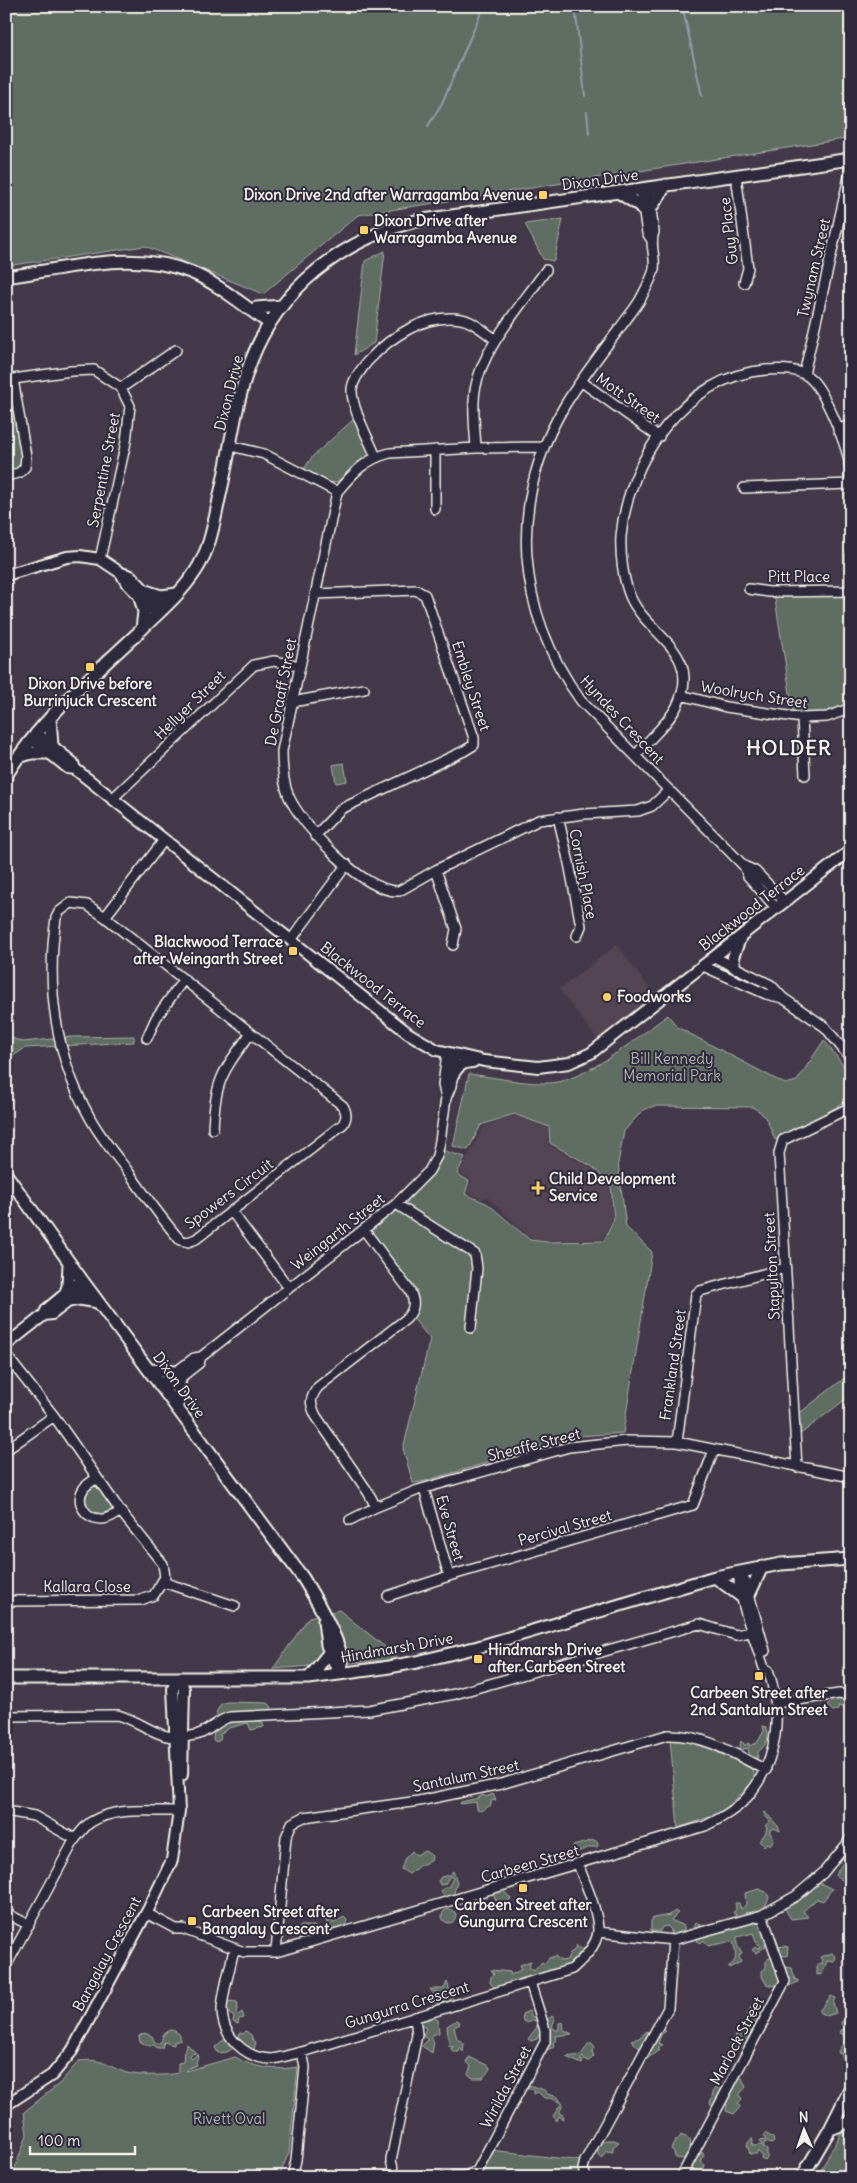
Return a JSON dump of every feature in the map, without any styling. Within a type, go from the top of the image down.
[{"type":"main road","name":"Dixon Drive","points":[[6,776],[34,736],[50,718],[160,612],[198,569],[210,542],[246,376],[260,340],[271,321],[300,284],[335,256],[368,237],[391,227],[416,221],[851,159]]},
{"type":"main road","points":[[618,192],[647,209],[666,185]]},
{"type":"main road","points":[[6,277],[138,260],[167,265],[191,273],[271,321]]},
{"type":"main road","points":[[254,310],[282,306]]},
{"type":"main road","points":[[254,310],[260,340]]},
{"type":"main road","points":[[142,629],[144,612],[143,594],[161,596],[177,594]]},
{"type":"main road","points":[[18,758],[32,753],[51,750],[50,718]]},
{"type":"main road","name":"Dixon Drive","points":[[6,1174],[69,1263],[163,1387],[303,1578],[316,1598],[324,1617],[324,1632],[334,1652],[342,1662],[339,1673]]},
{"type":"main road","points":[[69,1263],[66,1298],[98,1302]]},
{"type":"main road","points":[[149,1370],[178,1375],[177,1407]]},
{"type":"main road","name":"Hindmarsh Drive","points":[[6,1678],[309,1678],[396,1666],[453,1654],[715,1577],[781,1564],[851,1559]]},
{"type":"main road","name":"Hindmarsh Drive","points":[[781,1564],[851,1566]]},
{"type":"main road","points":[[715,1577],[746,1596],[762,1567]]},
{"type":"main road","points":[[309,1678],[334,1652],[359,1670]]},
{"type":"main road","points":[[802,2177],[845,2105],[851,2088]]},
{"type":"main road","points":[[830,2129],[851,2121]]},
{"type":"street","name":"Twynam Street","points":[[804,374],[851,168]]},
{"type":"street","name":"Guy Place","points":[[736,175],[748,268],[744,283]]},
{"type":"street","name":"Hyndes Crescent","points":[[644,188],[647,209],[647,233],[652,239],[654,269],[639,302],[565,405],[543,447],[531,491],[527,527],[527,570],[534,605],[548,647],[568,682],[581,700],[744,866],[748,876],[781,905]]},
{"type":"street","points":[[476,448],[475,392],[484,362],[496,340],[546,270]]},
{"type":"street","points":[[376,457],[353,402],[352,389],[361,369],[380,348],[399,334],[436,319],[462,319],[475,325],[496,340]]},
{"type":"street","points":[[6,476],[19,473],[25,467],[26,456],[9,379],[94,370],[121,388],[176,350]]},
{"type":"street","points":[[636,755],[672,713],[681,695],[683,672],[678,655],[673,647],[639,611],[630,597],[622,555],[621,538],[628,496],[642,464],[659,437],[686,404],[698,394],[720,382],[756,371],[781,370],[804,374],[811,378],[821,391],[838,430],[849,460],[851,496]]},
{"type":"street","name":"Mott Street","points":[[582,382],[659,437]]},
{"type":"street","name":"Serpentine Street","points":[[100,559],[126,442],[130,406],[121,388]]},
{"type":"street","points":[[838,430],[851,424]]},
{"type":"street","points":[[231,446],[264,454],[337,492]]},
{"type":"street","name":"De Graaff Street","points":[[543,447],[402,451],[376,457],[353,473],[337,492],[282,751],[285,785],[298,814],[315,836],[378,888],[392,891],[399,891],[436,870],[525,826],[547,818],[638,811],[652,806],[669,790]]},
{"type":"street","points":[[435,450],[435,509]]},
{"type":"street","points":[[744,488],[849,484]]},
{"type":"street","points":[[851,555],[849,591],[851,603]]},
{"type":"street","points":[[6,575],[68,557],[80,556],[100,559],[121,573],[126,582],[143,594],[160,612]]},
{"type":"street","name":"Pitt Place","points":[[749,589],[769,592],[849,591]]},
{"type":"street","name":"Embley Street","points":[[315,594],[416,590],[425,594],[474,738],[474,744],[464,751],[341,809],[315,836]]},
{"type":"street","name":"Hellyer Street","points":[[112,798],[254,665],[274,661],[300,666]]},
{"type":"street","points":[[292,702],[364,689]]},
{"type":"street","name":"Woolrych Street","points":[[681,695],[726,707],[802,718],[827,717],[851,708]]},
{"type":"street","points":[[802,718],[805,775]]},
{"type":"street","name":"Blackwood Terrace","points":[[34,736],[68,768],[75,769],[408,1033],[437,1050],[484,1061],[538,1067],[560,1065],[580,1059],[591,1053],[851,850]]},
{"type":"street","name":"Cornish Place","points":[[558,817],[581,926],[577,936]]},
{"type":"street","points":[[106,917],[164,840]]},
{"type":"street","points":[[291,940],[347,864]]},
{"type":"street","points":[[436,870],[456,929],[453,945]]},
{"type":"street","name":"Spowers Circuit","points":[[76,902],[87,905],[106,917],[343,1106],[347,1118],[343,1124],[232,1212],[196,1239],[188,1242],[180,1240],[107,1144],[88,1115],[74,1087],[60,1042],[54,1008],[52,979],[56,918],[64,907],[76,902]]},
{"type":"street","points":[[735,968],[733,957],[741,936]]},
{"type":"street","points":[[714,957],[771,985],[783,998],[826,1027],[851,1059]]},
{"type":"street","points":[[703,966],[766,994],[783,998]]},
{"type":"street","points":[[147,1038],[156,1018],[184,979]]},
{"type":"street","points":[[213,1129],[214,1109],[221,1076],[251,1033]]},
{"type":"street","name":"Weingarth Street","points":[[163,1387],[194,1358],[201,1357],[364,1230],[396,1204],[429,1172],[436,1156],[446,1098],[452,1077],[451,1054]]},
{"type":"street","name":"Weingarth Street","points":[[446,1098],[442,1085],[451,1054]]},
{"type":"street","points":[[452,1077],[456,1069],[465,1062],[484,1061]]},
{"type":"street","name":"Stapylton Street","points":[[797,1467],[779,1153],[783,1140],[851,1106]]},
{"type":"street","points":[[396,1204],[475,1254],[477,1268],[471,1328]]},
{"type":"street","points":[[232,1212],[289,1288]]},
{"type":"street","points":[[364,1230],[410,1290],[414,1301],[413,1311],[318,1388],[311,1396],[310,1404],[376,1507]]},
{"type":"street","name":"Frankland Street","points":[[677,1442],[696,1294],[700,1291],[785,1268]]},
{"type":"street","points":[[6,1344],[44,1315],[47,1309],[85,1284]]},
{"type":"street","points":[[6,1355],[54,1416],[121,1512],[163,1564],[164,1582],[235,1606]]},
{"type":"street","points":[[6,1450],[54,1416]]},
{"type":"street","name":"Sheaffe Street","points":[[350,1520],[376,1507],[424,1489],[569,1447],[627,1441],[677,1442],[851,1477]]},
{"type":"street","name":"Percival Street","points":[[388,1596],[449,1576],[693,1505],[714,1450]]},
{"type":"street","points":[[97,1478],[84,1487],[81,1496],[85,1512],[91,1518],[103,1519],[121,1512]]},
{"type":"street","name":"Eve Street","points":[[424,1489],[449,1576]]},
{"type":"street","name":"Carbeen Street","points":[[147,1911],[176,1929],[183,1928],[234,1949],[244,1952],[276,1952],[705,1826],[728,1814],[749,1796],[766,1770],[776,1741],[776,1702],[768,1670],[769,1667],[746,1596],[745,1580],[739,1572]]},
{"type":"street","name":"Kallara Close","points":[[6,1601],[141,1600],[154,1595],[164,1582]]},
{"type":"street","points":[[6,1716],[118,1715],[135,1720],[157,1734],[198,1735],[224,1718],[230,1717],[369,1710],[455,1694],[699,1624],[736,1635],[756,1630]]},
{"type":"street","name":"Bangalay Crescent","points":[[6,2105],[52,2075],[72,2051],[147,1911],[172,1860],[179,1811],[179,1785],[176,1778],[179,1736],[173,1688],[179,1678]]},
{"type":"street","points":[[776,1702],[839,1694],[851,1696]]},
{"type":"street","name":"Santalum Street","points":[[276,1952],[286,1837],[292,1823],[304,1817],[419,1801],[501,1784],[667,1735],[689,1736],[706,1741],[766,1770]]},
{"type":"street","points":[[6,1811],[34,1816],[75,1839]]},
{"type":"street","points":[[6,1966],[75,1839],[89,1823],[104,1815],[126,1812],[179,1811]]},
{"type":"street","points":[[578,1864],[594,1911],[598,1932],[673,1940],[762,1915],[796,1896],[823,1873],[851,1837]]},
{"type":"street","points":[[6,1913],[29,1925]]},
{"type":"street","name":"Marlock Street","points":[[680,2177],[785,1981],[762,1915]]},
{"type":"street","name":"Gungurra Crescent","points":[[234,1949],[222,2009],[228,2036],[238,2046],[254,2056],[272,2059],[302,2052],[572,1969],[588,1954],[598,1932]]},
{"type":"street","points":[[586,2177],[583,2169],[585,2161],[668,2008],[673,1940]]},
{"type":"street","name":"Wirilda Street","points":[[445,2177],[464,2176],[478,2171],[546,2042],[545,2030],[530,1982]]},
{"type":"street","points":[[402,2177],[394,2172],[391,2160],[417,2035],[415,2017]]},
{"type":"street","points":[[292,2177],[296,2160],[305,2068],[302,2052]]},
{"type":"street","points":[[845,2105],[851,2116]]},
{"type":"shaded area","points":[[617,945],[656,997],[598,1040],[559,989]]},
{"type":"shaded area","points":[[514,1115],[548,1128],[548,1144],[591,1168],[609,1188],[613,1219],[603,1239],[548,1241],[529,1237],[487,1197],[482,1199],[467,1192],[472,1180],[459,1173],[484,1126]]},
{"type":"green space","points":[[6,6],[851,6],[851,138],[358,215],[263,294],[145,246],[6,266]]},
{"type":"green space","points":[[563,219],[554,261],[543,259],[525,224]]},
{"type":"green space","points":[[385,251],[374,343],[354,355],[365,261]]},
{"type":"green space","points":[[6,384],[10,386],[22,460],[16,470],[6,473]]},
{"type":"green space","points":[[355,418],[369,454],[337,482],[329,483],[304,469],[312,457]]},
{"type":"green space","points":[[774,593],[848,593],[851,605],[851,707],[836,717],[794,718]]},
{"type":"green space","points":[[344,763],[347,781],[336,783],[333,765]]},
{"type":"green space","name":"Bill Kennedy Memorial Park","points":[[668,1015],[677,1027],[785,1084],[797,1081],[824,1040],[851,1076],[851,1098],[798,1130],[775,1140],[764,1117],[752,1107],[654,1106],[643,1110],[624,1131],[618,1163],[626,1227],[652,1252],[623,1433],[577,1436],[413,1483],[403,1449],[430,1339],[412,1317],[417,1290],[368,1232],[405,1204],[431,1172],[442,1150],[465,1157],[457,1174],[469,1181],[465,1194],[488,1204],[530,1240],[548,1242],[604,1241],[614,1219],[611,1187],[593,1167],[550,1143],[549,1127],[514,1114],[481,1125],[468,1150],[453,1146],[469,1074],[529,1082],[549,1083],[563,1081],[595,1067]]},
{"type":"green space","points":[[6,1036],[23,1042],[72,1037],[134,1036],[134,1042],[25,1048],[6,1061]]},
{"type":"green space","points":[[851,1373],[851,1395],[798,1436],[797,1415]]},
{"type":"green space","points":[[94,1484],[97,1485],[113,1505],[112,1513],[105,1516],[89,1513],[83,1505],[86,1489]]},
{"type":"green space","points":[[339,1610],[400,1659],[273,1669],[309,1617]]},
{"type":"green space","points":[[842,1697],[844,1703],[847,1700],[851,1700],[851,1714],[848,1712],[850,1709],[839,1706],[838,1710],[833,1711],[827,1706],[834,1699]]},
{"type":"green space","points":[[227,1702],[268,1703],[272,1707],[271,1713],[248,1710],[242,1714],[262,1722],[264,1727],[251,1730],[248,1723],[229,1728],[220,1734],[221,1739],[217,1742],[213,1740],[214,1729],[219,1718],[216,1713],[221,1704]]},
{"type":"green space","points":[[763,1726],[766,1727],[768,1737],[758,1752],[756,1760],[750,1758],[748,1748],[739,1750],[741,1741],[745,1745],[749,1743],[749,1746],[757,1743],[764,1731]]},
{"type":"green space","points":[[670,1739],[698,1743],[751,1768],[754,1773],[754,1780],[731,1804],[718,1814],[678,1828]]},
{"type":"green space","points":[[493,1794],[496,1800],[491,1801],[491,1805],[481,1811],[477,1809],[476,1802],[460,1804],[483,1795],[486,1797]]},
{"type":"green space","points":[[765,1812],[778,1826],[780,1831],[774,1828],[769,1831],[774,1839],[770,1845],[767,1843],[764,1846],[759,1841],[765,1834],[767,1828],[765,1826],[770,1821],[763,1814]]},
{"type":"green space","points":[[594,1840],[597,1842],[597,1847],[591,1847],[574,1853],[571,1851],[573,1846]]},
{"type":"green space","points":[[851,1850],[851,1886],[835,1875]]},
{"type":"green space","points":[[412,1851],[416,1855],[425,1851],[432,1856],[431,1861],[420,1865],[409,1874],[401,1869],[405,1858]]},
{"type":"green space","points":[[453,1871],[457,1882],[453,1896],[448,1898],[442,1894],[441,1890],[449,1886],[453,1878],[450,1876],[445,1884],[440,1885],[438,1881],[441,1877],[449,1875]]},
{"type":"green space","points":[[818,1882],[832,1889],[823,1901],[817,1899],[803,1911],[808,1917],[791,1919],[784,1907]]},
{"type":"green space","points":[[759,1889],[766,1892],[769,1897],[763,1909],[751,1916],[747,1912],[738,1916],[733,1913],[736,1909],[735,1903],[739,1903],[741,1909],[746,1905],[745,1893]]},
{"type":"green space","points":[[503,1890],[511,1899],[504,1904],[498,1905],[493,1893]]},
{"type":"green space","points":[[446,1909],[452,1909],[456,1916],[452,1923],[446,1923],[442,1919],[442,1913]]},
{"type":"green space","points":[[319,1910],[327,1914],[326,1918],[334,1923],[344,1917],[347,1920],[344,1931],[314,1937],[308,1936],[298,1929],[301,1926],[314,1926],[323,1932],[327,1930],[327,1922],[318,1915]]},
{"type":"green space","points":[[675,1911],[678,1913],[671,1920],[684,1926],[684,1932],[670,1936],[671,1930],[667,1926],[662,1927],[660,1931],[651,1931],[651,1921],[653,1918],[670,1915]]},
{"type":"green space","points":[[747,1921],[760,1926],[767,1936],[765,1947],[756,1953],[752,1950],[755,1947],[760,1948],[761,1946],[756,1942],[753,1933],[737,1937],[737,1945],[742,1954],[739,1956],[741,1962],[729,1968],[735,1958],[733,1941],[708,1946],[704,1940],[701,1943],[698,1942],[693,1928],[696,1923],[701,1924],[699,1931],[726,1931],[728,1927],[733,1926],[736,1929]]},
{"type":"green space","points":[[575,1945],[582,1949],[579,1952],[582,1959],[574,1966],[570,1964],[558,1971],[555,1969],[547,1975],[512,1984],[510,1980],[510,1985],[497,1990],[490,1983],[491,1977],[494,1974],[491,1970],[510,1972],[511,1975],[522,1969],[520,1965],[531,1961],[529,1967],[534,1971],[542,1962],[545,1964],[549,1958],[555,1956],[561,1961],[567,1960],[570,1953],[576,1949]]},
{"type":"green space","points":[[777,1947],[788,1947],[787,1956],[780,1955],[782,1971],[786,1967],[792,1968],[795,1980],[798,1980],[798,1982],[787,1987],[781,1994],[781,1983],[774,1986],[766,1984],[762,1971],[766,1968],[766,1962],[769,1958],[774,1958]]},
{"type":"green space","points":[[832,1953],[836,1957],[834,1962],[827,1961],[822,1974],[817,1975],[817,1964],[823,1963],[820,1957]]},
{"type":"green space","points":[[447,1982],[454,2002],[439,2005],[432,2000],[433,1994],[438,1993],[438,1991],[432,1992],[430,1989],[444,1989]]},
{"type":"green space","points":[[831,1996],[835,1998],[833,2003],[836,2013],[827,2016],[819,2011]]},
{"type":"green space","points":[[230,2001],[237,2002],[236,2013],[238,2015],[242,2012],[244,2018],[239,2019],[238,2024],[233,2022],[234,2017],[226,2011],[226,2006]]},
{"type":"green space","points":[[751,2007],[758,2007],[760,2020],[750,2037],[736,2051],[728,2046],[739,2032],[746,2032],[748,2026],[745,2019]]},
{"type":"green space","points":[[529,2011],[532,2017],[537,2016],[546,2021],[552,2016],[555,2019],[552,2027],[559,2030],[559,2023],[563,2022],[564,2030],[572,2034],[555,2036],[554,2047],[547,2050],[550,2030],[548,2026],[537,2039],[531,2041],[528,2039],[537,2027],[536,2021],[532,2020],[527,2023],[523,2021],[522,2014]]},
{"type":"green space","points":[[431,2016],[438,2020],[439,2033],[432,2035],[431,2039],[434,2042],[432,2053],[422,2046],[428,2040],[423,2036],[426,2028],[411,2020]]},
{"type":"green space","points":[[457,2020],[460,2024],[454,2027],[457,2039],[464,2043],[463,2052],[460,2047],[459,2052],[453,2052],[451,2048],[454,2046],[449,2046],[447,2026]]},
{"type":"green space","points":[[842,2021],[851,2023],[851,2063],[844,2062],[841,2053],[839,2054],[838,2051],[848,2037],[840,2033],[841,2030],[846,2029],[841,2024]]},
{"type":"green space","points":[[660,2028],[666,2031],[661,2035],[658,2043],[663,2045],[659,2046],[659,2050],[647,2059],[644,2056],[646,2051],[638,2047],[631,2040],[639,2038],[647,2031],[649,2033],[646,2039],[648,2042]]},
{"type":"green space","points":[[170,2030],[178,2033],[181,2038],[181,2040],[174,2042],[174,2045],[164,2042],[162,2048],[157,2048],[154,2045],[150,2046],[140,2042],[139,2036],[144,2033],[152,2036],[156,2044],[161,2042],[163,2035]]},
{"type":"green space","points":[[246,2031],[256,2042],[253,2053],[240,2044],[227,2052],[218,2053],[215,2047],[227,2037],[234,2035],[238,2037],[240,2033],[243,2034]]},
{"type":"green space","points":[[589,2043],[592,2043],[595,2047],[592,2052],[594,2056],[589,2061],[584,2060],[583,2057],[580,2060],[583,2061],[582,2064],[566,2057],[581,2055]]},
{"type":"green space","name":"Rivett Oval","points":[[187,2044],[196,2053],[191,2054],[190,2057],[192,2059],[197,2054],[198,2058],[197,2065],[186,2071],[235,2057],[249,2064],[265,2068],[282,2069],[298,2067],[289,2152],[279,2177],[16,2177],[15,2168],[27,2135],[24,2112],[60,2083],[79,2061],[88,2060],[105,2063],[132,2074],[173,2074],[178,2073],[178,2063],[183,2062]]},
{"type":"green space","points":[[469,2057],[489,2066],[490,2069],[483,2078],[473,2078],[468,2074],[471,2066],[467,2062]]},
{"type":"green space","points":[[739,2076],[746,2087],[739,2095],[742,2099],[738,2103],[740,2107],[734,2114],[726,2111],[727,2105],[725,2103],[713,2107],[710,2104],[714,2089],[723,2086],[728,2091]]},
{"type":"green space","points":[[529,2085],[558,2097],[563,2105],[559,2113],[563,2115],[564,2119],[559,2116],[557,2121],[553,2116],[561,2104],[553,2099],[544,2098],[538,2092],[534,2094],[534,2089],[527,2089]]},
{"type":"green space","points":[[851,2127],[851,2177],[817,2177],[841,2133]]},
{"type":"green space","points":[[765,2133],[773,2138],[774,2142],[772,2144],[765,2142],[763,2147],[767,2150],[767,2158],[765,2161],[761,2159],[762,2156],[758,2151],[757,2154],[750,2154],[747,2144],[752,2138],[752,2146],[762,2145],[759,2141],[766,2140],[763,2136]]},
{"type":"green space","points":[[681,2135],[690,2139],[691,2148],[684,2159],[675,2158],[674,2152],[671,2149]]},
{"type":"green space","points":[[600,2141],[619,2142],[613,2147],[613,2152],[606,2151],[602,2159],[598,2155],[598,2150],[593,2150]]},
{"type":"green space","points":[[491,2150],[582,2161],[582,2177],[467,2177]]},
{"type":"green space","points":[[702,2152],[704,2155],[701,2162],[705,2165],[701,2177],[697,2177],[698,2174],[695,2170],[692,2175],[689,2175],[688,2172],[693,2168],[692,2165]]},
{"type":"waterway","points":[[428,126],[442,103],[484,6]]},
{"type":"waterway","points":[[575,6],[585,96]]},
{"type":"waterway","points":[[683,9],[702,96]]},
{"type":"waterway","points":[[587,112],[589,134]]},
{"type":"place","name":"Dixon Drive 2nd after Warragamba Avenue","points":[[543,195]]},
{"type":"place","name":"Dixon Drive after Warragamba Avenue","points":[[364,230]]},
{"type":"place","name":"Dixon Drive before Burrinjuck Crescent","points":[[90,667]]},
{"type":"place","name":"Blackwood Terrace after Weingarth Street","points":[[293,951]]},
{"type":"place","name":"Foodworks","points":[[607,997]]},
{"type":"place","name":"Child Development Service","points":[[538,1188]]},
{"type":"place","name":"Hindmarsh Drive after Carbeen Street","points":[[478,1659]]},
{"type":"place","name":"Carbeen Street after 2nd Santalum Street","points":[[759,1676]]},
{"type":"place","name":"Carbeen Street after Gungurra Crescent","points":[[523,1888]]},
{"type":"place","name":"Carbeen Street after Bangalay Crescent","points":[[192,1921]]},
{"type":"district","name":"HOLDER","points":[[789,748]]}]
